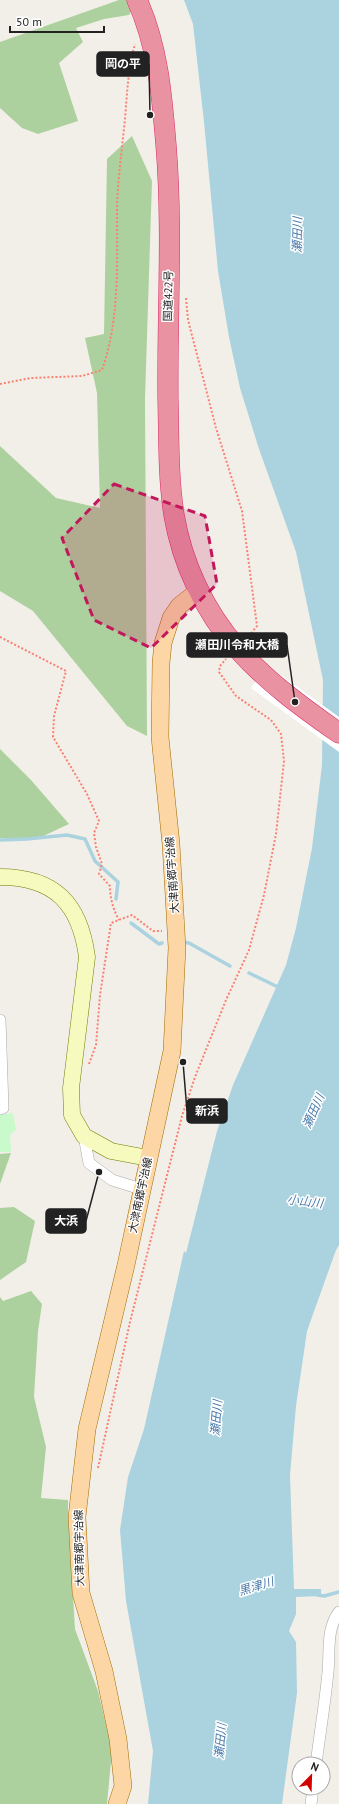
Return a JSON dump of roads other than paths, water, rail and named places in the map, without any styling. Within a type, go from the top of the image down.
[{"type":"highway","name":"国道422号","points":[[137,0],[153,42],[159,74],[168,172],[170,225],[168,372],[170,482],[174,517],[182,547],[198,591],[215,619],[236,648],[261,673],[313,715],[339,733]]},
{"type":"main road","name":"大津南郷宇治線","points":[[117,1804],[123,1786],[118,1739],[104,1671],[80,1593],[77,1517],[87,1429],[126,1265],[141,1189],[172,1051],[176,932],[171,844],[160,737],[161,663],[165,637],[171,618],[179,606],[198,591]]},
{"type":"street","points":[[0,878],[40,882],[56,891],[77,917],[84,938],[87,957],[71,1088],[72,1115],[84,1136],[89,1163],[99,1172],[112,1180],[141,1189]]},
{"type":"street","points":[[0,1020],[3,1108],[0,1108]]},
{"type":"street","points":[[84,1136],[110,1151],[148,1158]]},
{"type":"street","points":[[317,1756],[328,1671],[330,1638],[334,1618],[339,1612]]},
{"type":"water","points":[[184,0],[339,0],[339,1245],[307,1331],[296,1406],[290,1475],[294,1589],[321,1589],[321,1596],[296,1597],[296,1614],[289,1631],[296,1642],[297,1693],[282,1804],[148,1804],[153,1751],[126,1601],[120,1530],[128,1477],[144,1429],[184,1251],[186,1253],[217,1131],[233,1085],[286,965],[296,928],[312,848],[322,765],[323,680],[296,552],[259,449],[240,388],[229,337],[218,271],[193,24]]},
{"type":"waterway","points":[[0,840],[67,835],[85,839],[95,861],[118,882],[116,899]]},
{"type":"waterway","points":[[131,923],[159,944],[162,943]]},
{"type":"waterway","points":[[183,942],[189,943],[230,966]]},
{"type":"waterway","points":[[249,973],[280,988]]},
{"type":"waterway","name":"黒津川","points":[[317,1595],[324,1596],[339,1592]]},
{"type":"place","name":"岡の平","points":[[150,115]]},
{"type":"place","name":"瀬田川令和大橋","points":[[295,702]]},
{"type":"place","name":"新浜","points":[[183,1062]]},
{"type":"place","name":"大浜","points":[[99,1172]]},
{"type":"water label","name":"瀬田川","points":[[297,235]]},
{"type":"water label","name":"瀬田川","points":[[313,1111]]},
{"type":"water label","name":"小山川","points":[[305,1201]]},
{"type":"water label","name":"瀬田川","points":[[216,1418]]},
{"type":"water label","name":"瀬田川","points":[[220,1741]]}]
